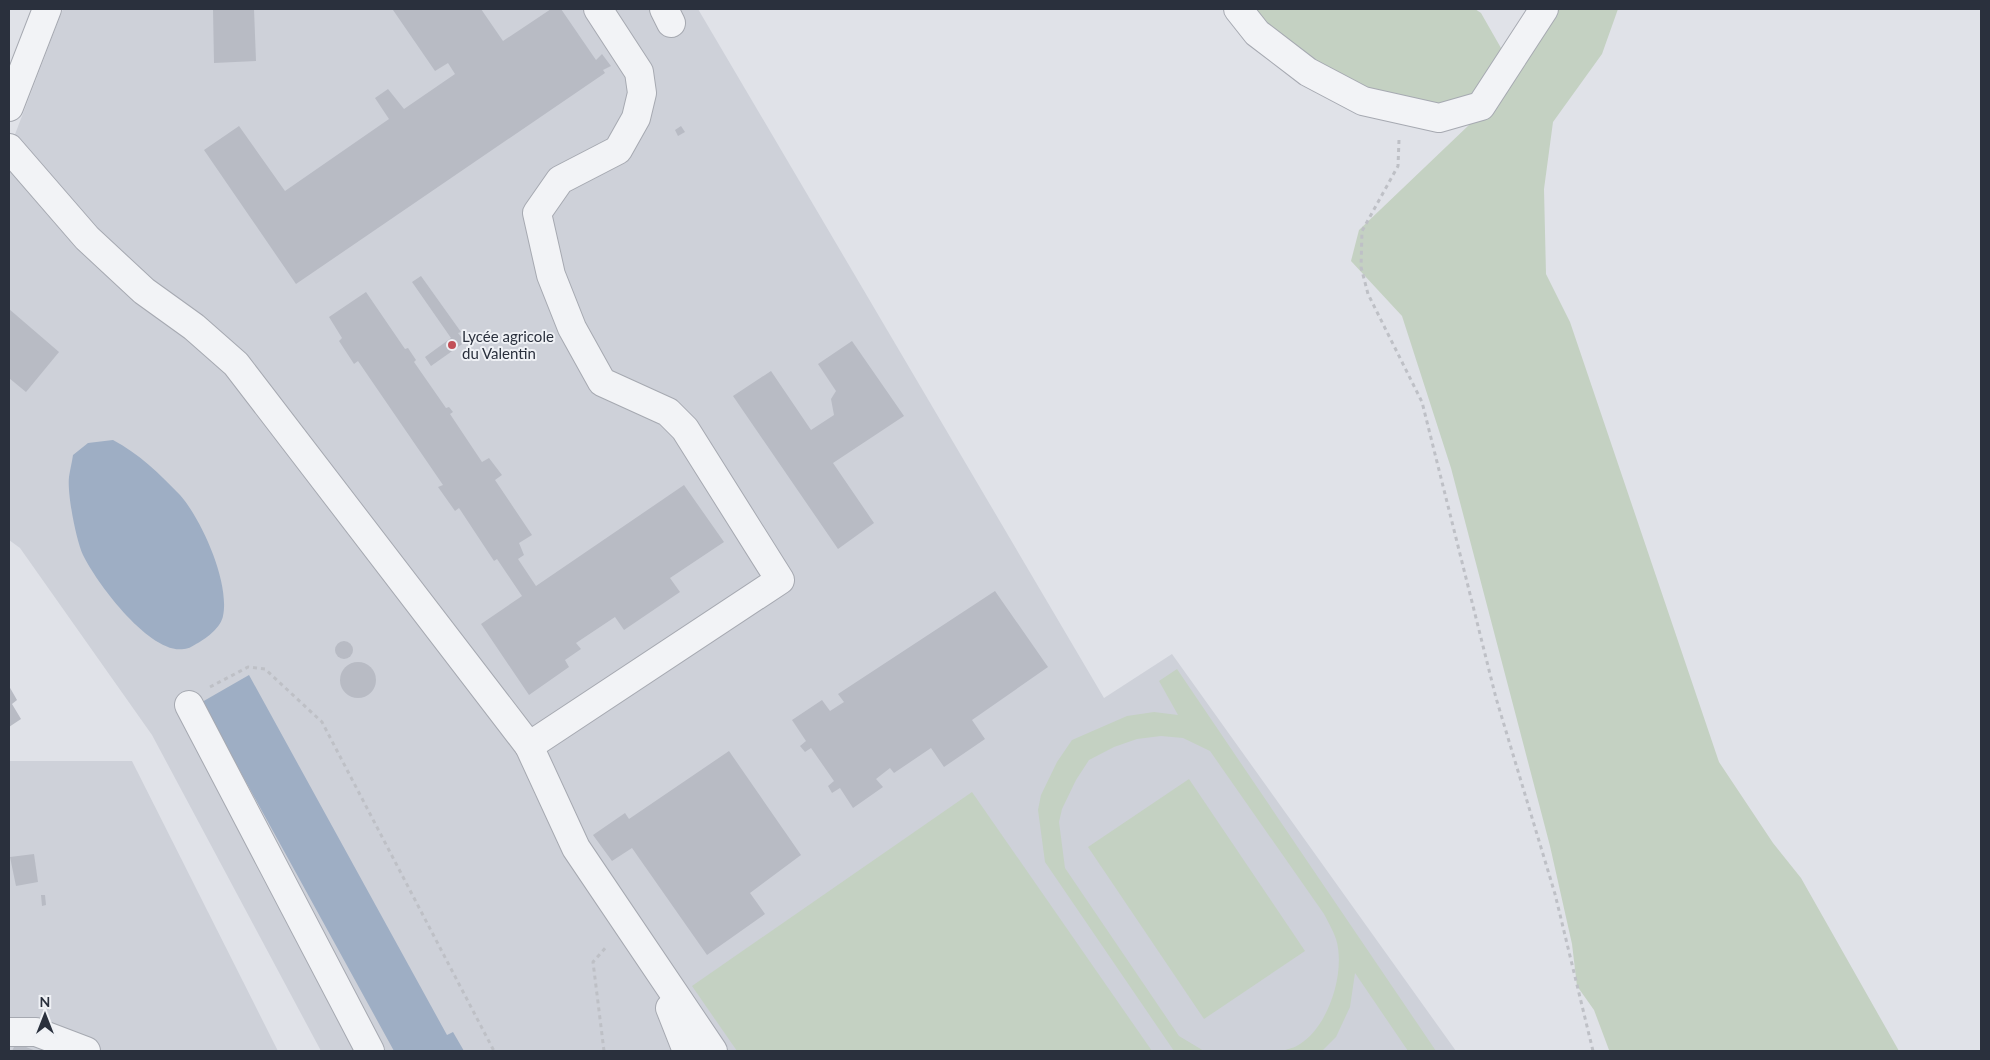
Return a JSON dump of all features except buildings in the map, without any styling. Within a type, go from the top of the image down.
[{"type":"street","points":[[9,107],[47,9]]},
{"type":"street","points":[[529,746],[780,580],[685,429],[668,412],[602,382],[572,328],[551,275],[537,213],[560,180],[618,150],[636,118],[642,93],[639,72],[598,9]]},
{"type":"street","points":[[1238,9],[1257,33],[1308,72],[1364,101],[1439,118],[1481,106],[1544,9]]},
{"type":"street","points":[[9,148],[87,238],[144,292],[194,327],[236,364],[529,746],[576,848],[713,1051]]},
{"type":"street","points":[[189,705],[370,1051]]},
{"type":"street","points":[[652,960],[687,1051]]},
{"type":"street","points":[[9,1032],[36,1032],[86,1051]]},
{"type":"path","points":[[1400,109],[1398,166],[1362,230],[1361,267],[1368,294],[1422,402],[1496,698],[1556,894],[1594,1051]]},
{"type":"path","points":[[189,705],[202,692],[248,667],[265,669],[322,722],[494,1051]]},
{"type":"path","points":[[604,1051],[593,962],[627,924]]},
{"type":"shaded area","name":"Lycée agricole du Valentin","points":[[63,9],[698,9],[1104,698],[1172,654],[1456,1051],[321,1051],[152,735],[20,548],[9,540],[9,150]]},
{"type":"shaded area","points":[[9,761],[132,761],[278,1051],[9,1051]]},
{"type":"green space","points":[[1248,9],[1475,9],[1481,13],[1509,62],[1544,9],[1618,9],[1602,54],[1553,122],[1544,189],[1546,274],[1570,322],[1719,762],[1773,843],[1801,878],[1899,1051],[1609,1050],[1594,1010],[1577,986],[1572,944],[1550,846],[1451,468],[1402,316],[1351,261],[1359,230],[1469,125],[1439,110],[1327,78]]},
{"type":"green space","points":[[1177,669],[1436,1051],[1408,1051],[1355,973],[1350,1007],[1336,1037],[1322,1051],[1282,1051],[1298,1045],[1310,1036],[1327,1011],[1337,982],[1339,966],[1339,952],[1336,939],[1324,914],[1210,751],[1183,738],[1161,736],[1137,739],[1114,747],[1089,760],[1076,780],[1062,809],[1059,822],[1065,868],[1179,1036],[1204,1051],[1174,1051],[1045,862],[1038,810],[1041,795],[1057,762],[1072,740],[1127,716],[1154,712],[1178,715],[1159,681]]},
{"type":"green space","points":[[1189,779],[1305,951],[1204,1019],[1088,847]]},
{"type":"green space","points":[[972,792],[1152,1051],[737,1051],[692,986]]},
{"type":"water","points":[[113,440],[148,464],[180,495],[197,520],[212,552],[222,587],[224,602],[222,620],[213,632],[202,641],[188,648],[170,648],[156,641],[141,629],[99,582],[80,548],[69,494],[69,477],[73,455],[88,443]]},
{"type":"water","points":[[249,675],[447,1035],[453,1032],[464,1051],[394,1051],[202,702]]},
{"type":"place","name":"Lycée agricole du Valentin","points":[[452,345]]}]
